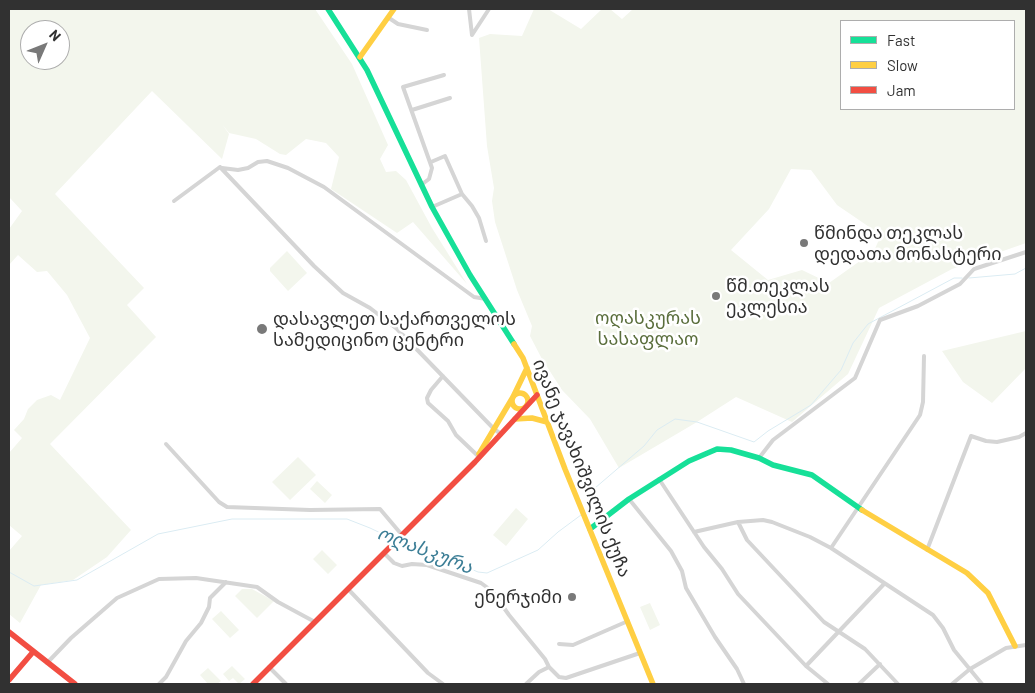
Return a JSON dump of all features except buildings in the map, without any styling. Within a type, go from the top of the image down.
[{"type":"street","name":"ივანე ჯავახიშვილის ქუჩა","points":[[328,9],[360,57],[432,207],[470,275],[517,347],[653,684]]},
{"type":"street","points":[[360,57],[394,9]]},
{"type":"street","points":[[469,9],[472,35],[489,9]]},
{"type":"street","points":[[389,18],[398,24],[427,30]]},
{"type":"street","points":[[421,185],[429,179],[431,162],[403,87],[444,75]]},
{"type":"street","points":[[412,110],[450,98]]},
{"type":"street","points":[[431,162],[445,156],[462,194],[479,218],[486,241]]},
{"type":"street","points":[[220,167],[227,170],[238,170],[266,161],[288,168],[324,187],[474,297],[486,299]]},
{"type":"street","points":[[174,201],[220,167]]},
{"type":"street","points":[[220,167],[314,266],[343,293],[370,308],[397,329],[501,434]]},
{"type":"street","points":[[432,207],[462,194]]},
{"type":"street","points":[[759,458],[774,440],[855,378],[880,320],[918,306],[960,284],[974,269],[1026,252]]},
{"type":"street","points":[[831,548],[920,415],[923,402],[924,356]]},
{"type":"street","points":[[476,459],[513,397],[527,368]]},
{"type":"street","points":[[443,376],[431,390],[427,398],[428,403],[448,420],[456,435],[476,459]]},
{"type":"street","points":[[513,397],[517,394],[536,392]]},
{"type":"street","points":[[253,684],[501,434],[526,407],[536,392]]},
{"type":"street","points":[[522,393],[528,400],[526,407]]},
{"type":"street","points":[[513,397],[514,407],[521,409],[526,407]]},
{"type":"street","points":[[515,419],[532,418],[547,422]]},
{"type":"street","points":[[927,550],[971,436],[996,442],[1019,437],[1026,433]]},
{"type":"street","points":[[166,444],[219,502],[227,507],[310,510],[380,509],[401,536]]},
{"type":"street","points":[[590,529],[629,499],[689,461],[717,448],[731,450],[759,458],[774,465],[812,475],[858,508],[967,572],[988,593],[1015,646]]},
{"type":"street","points":[[660,479],[704,547],[722,569],[738,594],[806,666],[828,684]]},
{"type":"street","points":[[629,499],[671,551],[682,571],[686,588],[714,637],[737,669],[744,684]]},
{"type":"street","points":[[694,532],[738,522],[763,520],[810,537],[831,548],[932,615],[943,628],[954,650],[982,684]]},
{"type":"street","points":[[738,522],[747,540],[824,622],[865,649],[898,684]]},
{"type":"street","points":[[384,553],[394,563],[402,566],[427,564],[481,583],[492,591],[545,659],[553,673],[566,678],[640,653]]},
{"type":"street","points":[[47,663],[71,638],[117,598],[159,580],[188,578],[257,587],[278,602],[315,622]]},
{"type":"street","points":[[159,684],[166,677],[186,641],[201,623],[209,607],[210,598],[226,582]]},
{"type":"street","points":[[806,666],[884,584]]},
{"type":"street","points":[[348,589],[428,673],[443,684]]},
{"type":"street","points":[[559,644],[573,645],[628,622]]},
{"type":"street","points":[[9,632],[75,684]]},
{"type":"street","points":[[952,684],[970,669],[1006,648],[1026,646]]},
{"type":"street","points":[[9,680],[33,652]]},
{"type":"street","points":[[858,684],[880,664]]},
{"type":"street","points":[[269,667],[286,684]]},
{"type":"street","points":[[526,684],[539,672],[549,667]]},
{"type":"green space","points":[[9,9],[315,9],[352,64],[388,145],[380,159],[386,172],[396,171],[406,180],[432,228],[467,284],[413,222],[397,233],[331,189],[339,157],[326,143],[306,139],[286,155],[280,154],[256,139],[229,133],[222,124],[229,134],[222,159],[152,91],[55,194],[144,288],[127,305],[156,337],[50,444],[131,530],[107,557],[73,580],[41,585],[20,623],[9,614],[9,551],[22,536],[9,525],[9,453],[22,438],[14,430],[24,419],[28,409],[37,400],[51,395],[60,400],[90,338],[67,295],[47,271],[37,272],[18,255],[9,265],[9,229],[22,211],[9,197]]},
{"type":"green space","name":"ოღასკურას სასაფლაო","points":[[534,9],[548,9],[581,29],[602,9],[610,9],[622,19],[633,9],[1026,9],[1026,243],[952,269],[879,308],[848,374],[792,422],[736,397],[619,468],[590,419],[562,390],[530,336],[532,326],[517,290],[495,222],[492,201],[494,188],[487,146],[479,38],[490,34],[522,36]],"holes":[[[791,169],[811,170],[837,205],[881,235],[874,251],[829,283],[802,270],[768,280],[731,250],[769,209]]]},
{"type":"green space","points":[[287,251],[307,273],[288,291],[270,271],[270,268]]},
{"type":"green space","points":[[1026,331],[1026,368],[992,403],[963,382],[942,351]]},
{"type":"green space","points":[[298,457],[316,475],[290,500],[272,482]]},
{"type":"green space","points":[[317,481],[332,495],[325,503],[310,489]]},
{"type":"green space","points":[[516,508],[528,519],[506,546],[493,535]]},
{"type":"green space","points":[[322,550],[337,565],[328,574],[313,559]]},
{"type":"green space","points":[[242,589],[252,589],[274,601],[257,618],[235,596]]},
{"type":"green space","points":[[650,603],[660,625],[650,630],[640,607]]},
{"type":"green space","points":[[221,611],[239,630],[230,638],[212,619]]},
{"type":"green space","points":[[232,666],[245,679],[239,684],[233,678],[229,681],[223,674]]},
{"type":"green space","points":[[208,668],[221,681],[217,684],[208,684],[200,675]]},
{"type":"waterway","name":"ოღასკურა","points":[[969,278],[1015,274],[1026,268]]},
{"type":"waterway","name":"ოღასკურა","points":[[586,511],[590,509],[588,494],[644,446],[657,430],[675,419],[697,422],[754,442],[768,431],[811,405],[841,370],[853,343],[868,324],[954,278],[962,278]]},
{"type":"waterway","name":"ოღასკურა","points":[[398,543],[406,548],[438,555],[478,572],[487,573],[538,550],[581,515]]},
{"type":"waterway","name":"ოღასკურა","points":[[9,572],[34,586],[77,580],[158,534],[232,519],[347,519],[393,539]]},
{"type":"traffic: fast","points":[[328,9],[367,70],[432,207],[470,275],[514,344]]},
{"type":"traffic: fast","points":[[590,529],[629,499],[689,461],[717,449],[731,450],[759,458],[773,465],[812,475],[862,510]]},
{"type":"traffic: slow","points":[[360,57],[394,9]]},
{"type":"traffic: slow","points":[[514,344],[523,358],[565,469],[653,684]]},
{"type":"traffic: slow","points":[[479,454],[513,397],[527,368]]},
{"type":"traffic: slow","points":[[520,393],[526,395],[528,401],[526,407],[520,409],[514,407],[512,401],[514,395],[520,393]]},
{"type":"traffic: slow","points":[[515,419],[532,418],[547,422]]},
{"type":"traffic: slow","points":[[862,510],[967,573],[988,593],[1015,646]]},
{"type":"traffic: jam","points":[[253,684],[475,462],[537,395]]},
{"type":"traffic: jam","points":[[9,632],[75,684]]},
{"type":"traffic: jam","points":[[9,680],[33,652]]},
{"type":"place","name":"წმინდა თეკლას დედათა მონასტერი","points":[[804,243]]},
{"type":"place","name":"წმ.თეკლას ეკლესია","points":[[716,296]]},
{"type":"place","name":"დასავლეთ საქართველოს სამედიცინო ცენტრი","points":[[262,329]]},
{"type":"place","name":"ენერჯიმი","points":[[572,597]]}]
